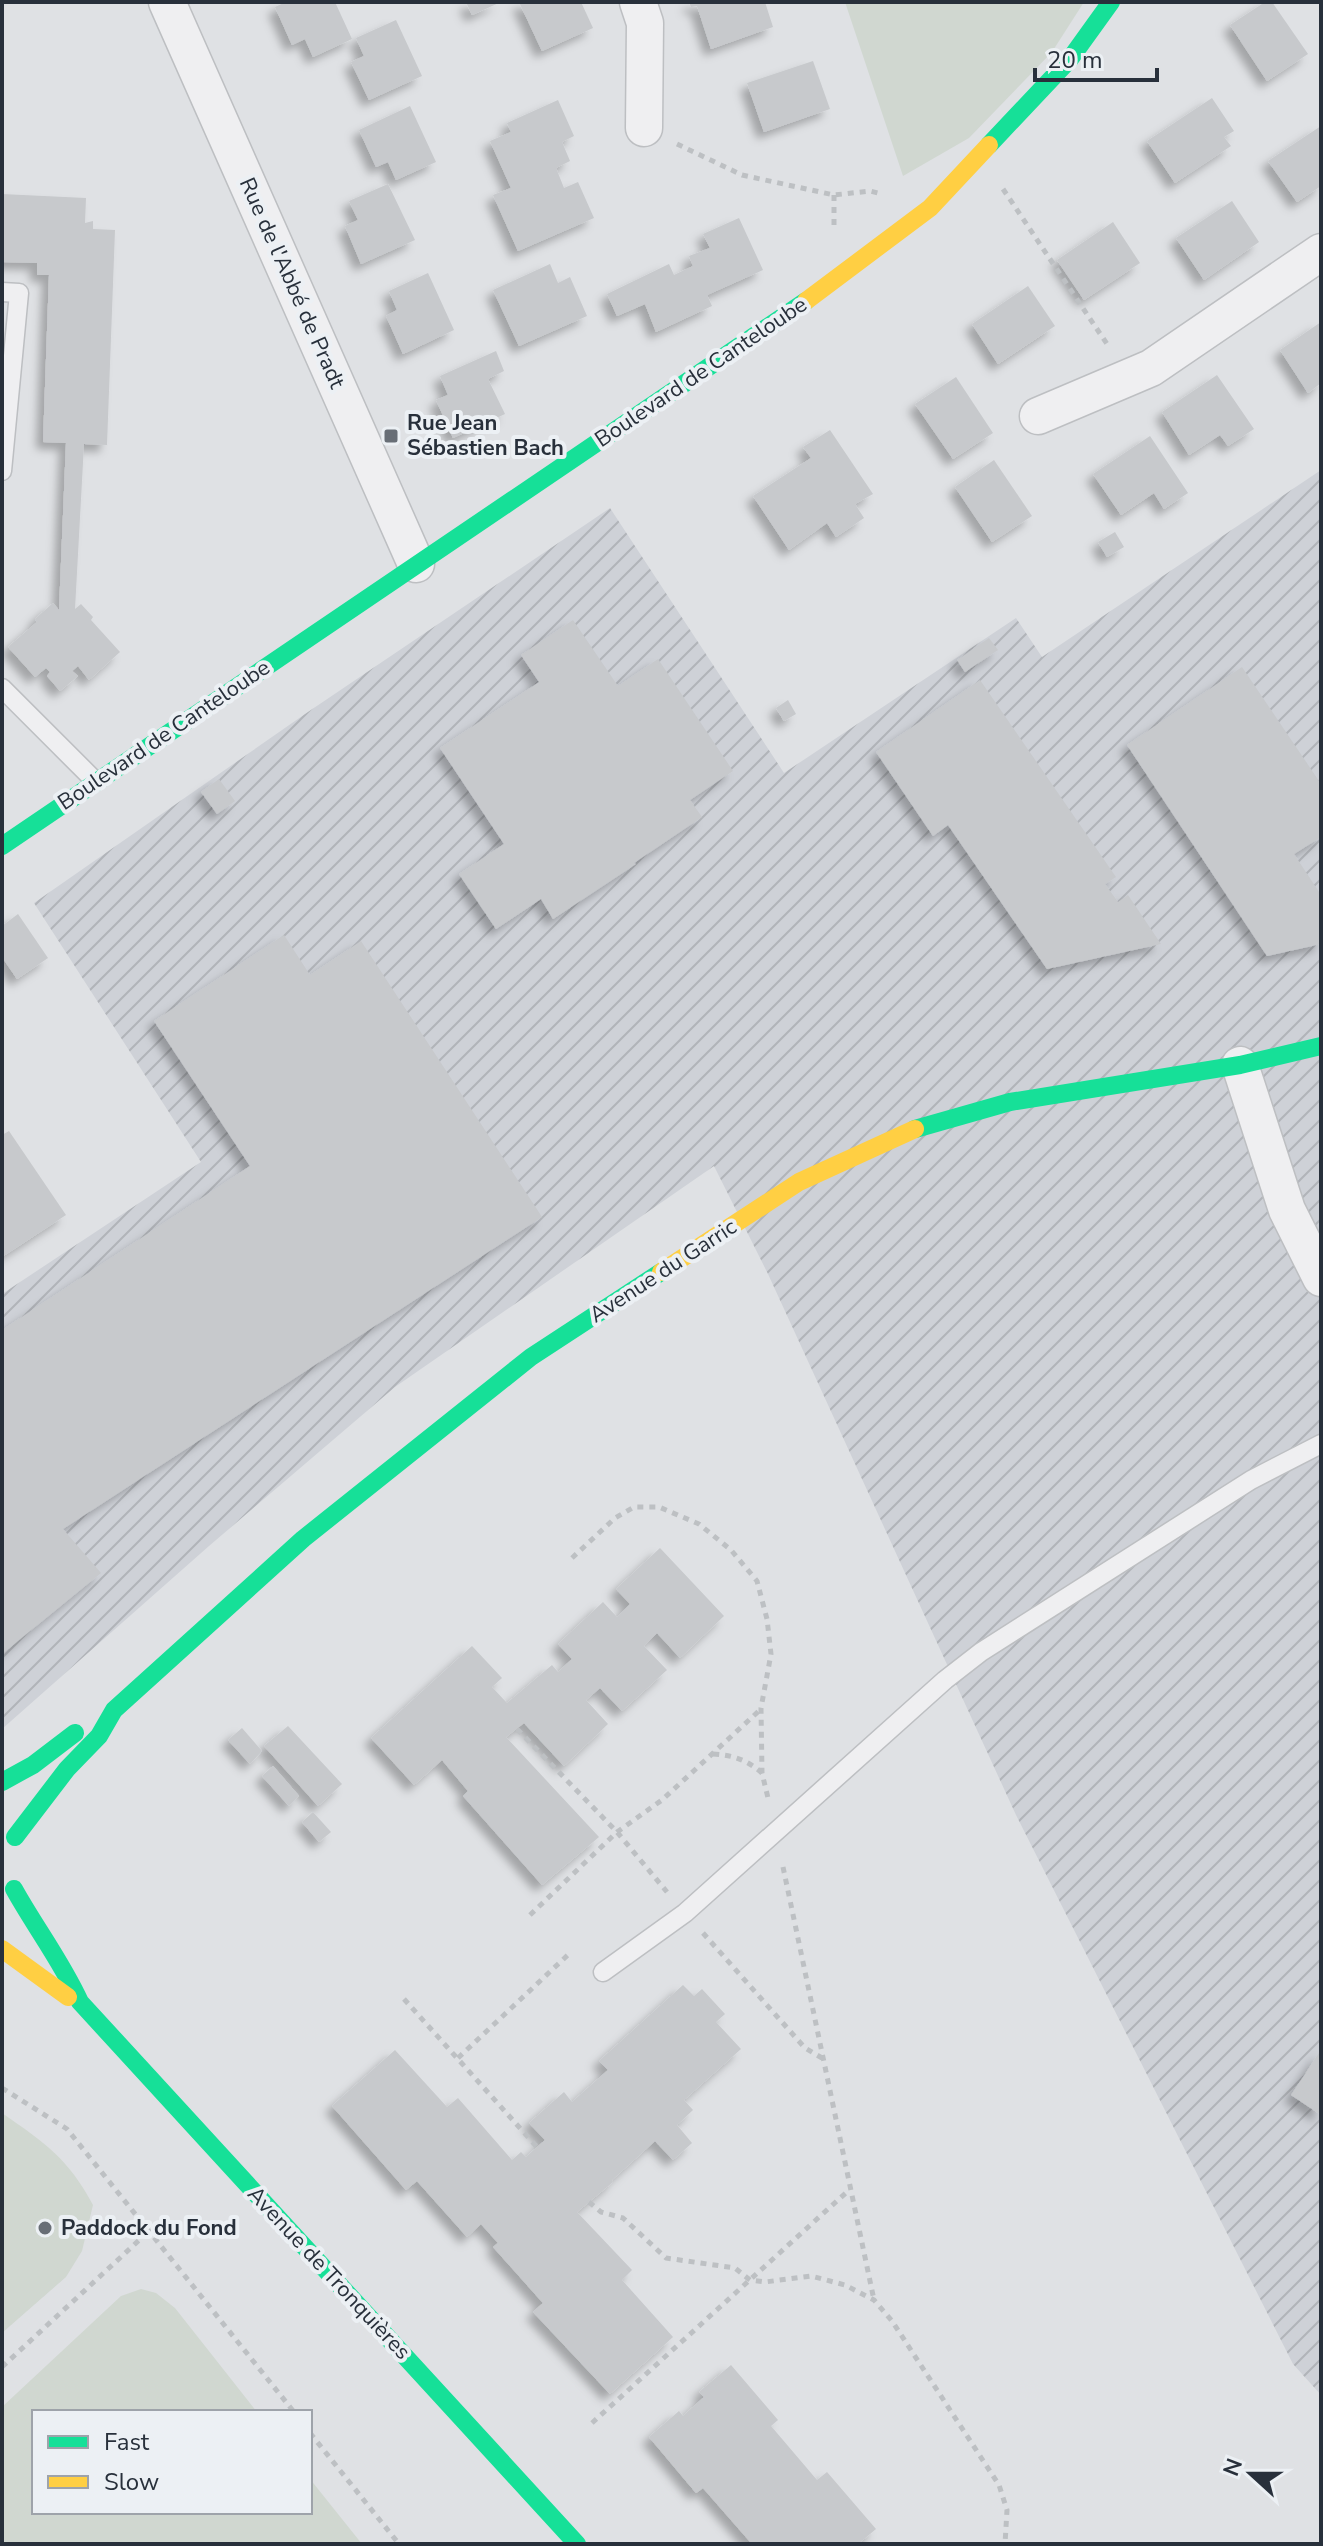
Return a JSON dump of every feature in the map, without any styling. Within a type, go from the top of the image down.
[{"type":"street","name":"Rue de l'Abbé de Pradt","points":[[167,2],[416,564]]},
{"type":"street","points":[[638,2],[645,23],[644,128]]},
{"type":"street","name":"Boulevard de Canteloube","points":[[2,846],[836,281],[930,208],[1070,59],[1111,2]]},
{"type":"street","points":[[1038,416],[1151,368],[1321,252]]},
{"type":"street","name":"Avenue du Garric","points":[[2,1909],[17,1863],[67,1769],[99,1736],[114,1710],[303,1539],[531,1357],[799,1182],[921,1126],[1010,1102],[1240,1065],[1321,1046]]},
{"type":"street","points":[[1240,1065],[1287,1210],[1321,1278]]},
{"type":"street","name":"Avenue du Garric","points":[[2,1782],[33,1765],[89,1721],[114,1710]]},
{"type":"street","name":"Avenue de Tronquières","points":[[3,1817],[38,1933],[69,1978],[80,2002],[577,2544]]},
{"type":"street","name":"Avenue de Tronquières","points":[[2,1949],[58,1992],[80,2002]]},
{"type":"lane","points":[[2,292],[19,293],[2,471]]},
{"type":"lane","points":[[2,688],[95,781]]},
{"type":"lane","points":[[603,1972],[685,1913],[945,1680],[981,1652],[1251,1480],[1321,1444]]},
{"type":"path","points":[[644,128],[742,175],[834,195],[870,191],[930,208]]},
{"type":"path","points":[[980,155],[1129,377]]},
{"type":"path","points":[[530,1915],[617,1832],[662,1800],[761,1708]]},
{"type":"path","points":[[713,1754],[749,1761],[762,1773]]},
{"type":"path","points":[[457,2058],[571,1952]]},
{"type":"path","points":[[404,1999],[537,2147]]},
{"type":"path","points":[[2,2088],[67,2129],[292,2410]]},
{"type":"path","points":[[592,2423],[850,2190]]},
{"type":"path","points":[[589,2202],[601,2212],[623,2218],[666,2258],[735,2268],[750,2280],[765,2282],[811,2276],[845,2285],[874,2300],[892,2321],[999,2485],[1007,2510],[1005,2544]]},
{"type":"path","points":[[2,2367],[149,2231]]},
{"type":"path","points":[[312,2435],[399,2544]]},
{"type":"shaded area","points":[[845,2],[1084,2],[1052,52],[969,138],[903,176]]},
{"type":"shaded area","points":[[1321,470],[1321,2395],[1293,2364],[1016,1815],[768,1274],[714,1166],[395,1387],[2,1729],[2,1294],[201,1162],[34,903],[305,714],[610,508],[784,773],[1016,618],[1042,657]]},
{"type":"shaded area","name":"Paddock du Fond","points":[[2,2113],[65,2163],[93,2205],[82,2251],[66,2277],[2,2333]]},
{"type":"shaded area","points":[[141,2289],[156,2293],[175,2308],[255,2410],[32,2410],[32,2514],[312,2514],[312,2482],[362,2544],[2,2544],[2,2407],[121,2296]]},
{"type":"building","points":[[286,2],[335,2],[352,39],[313,57],[305,39],[292,45],[275,7]]},
{"type":"building","points":[[466,2],[501,2],[472,15]]},
{"type":"building","points":[[519,2],[581,2],[593,28],[542,51]]},
{"type":"building","points":[[689,2],[765,2],[773,27],[711,49],[697,6],[691,7]]},
{"type":"building","points":[[1265,2],[1272,2],[1308,54],[1267,81],[1230,25]]},
{"type":"building","points":[[396,20],[422,76],[369,100],[351,62],[364,56],[356,38]]},
{"type":"building","points":[[813,61],[830,109],[764,132],[747,83]]},
{"type":"building","points":[[1212,98],[1234,131],[1224,137],[1231,146],[1175,183],[1147,141]]},
{"type":"building","points":[[558,100],[574,136],[562,142],[570,161],[556,168],[564,188],[578,182],[594,218],[518,251],[493,195],[511,188],[490,141],[511,132],[507,123]]},
{"type":"building","points":[[410,106],[436,162],[396,180],[388,162],[376,167],[359,130]]},
{"type":"building","points":[[1321,126],[1321,186],[1297,202],[1268,161]]},
{"type":"building","points":[[388,184],[415,240],[361,264],[345,226],[358,220],[349,201]]},
{"type":"building","points":[[2,194],[86,198],[85,223],[93,221],[93,229],[115,230],[107,445],[84,444],[75,609],[81,604],[120,652],[89,680],[78,666],[72,671],[78,676],[60,691],[47,676],[50,672],[46,668],[35,677],[8,647],[53,603],[59,610],[66,443],[43,442],[49,275],[37,275],[37,263],[2,262]]},
{"type":"building","points":[[1232,201],[1259,242],[1204,280],[1176,238]]},
{"type":"building","points":[[739,218],[763,270],[707,295],[712,306],[656,332],[645,304],[617,316],[607,294],[669,264],[674,275],[693,266],[689,256],[710,248],[703,234]]},
{"type":"building","points":[[1113,222],[1140,263],[1084,300],[1057,260]]},
{"type":"building","points":[[550,264],[558,283],[570,277],[587,316],[519,346],[493,290]]},
{"type":"building","points":[[428,273],[454,330],[403,354],[386,316],[397,310],[389,291]]},
{"type":"building","points":[[1028,286],[1055,326],[998,364],[972,324]]},
{"type":"building","points":[[1321,322],[1321,383],[1308,393],[1280,350]]},
{"type":"building","points":[[496,351],[504,371],[488,379],[505,414],[453,438],[436,400],[448,395],[440,376]]},
{"type":"building","points":[[1217,375],[1254,429],[1228,446],[1220,435],[1189,455],[1162,412]]},
{"type":"building","points":[[956,377],[993,433],[953,459],[915,404]]},
{"type":"building","points":[[830,430],[873,494],[855,504],[864,518],[836,537],[827,523],[789,550],[753,496],[811,458],[803,447]]},
{"type":"building","points":[[1150,436],[1188,493],[1164,509],[1154,493],[1121,515],[1093,474]]},
{"type":"building","points":[[994,460],[1032,516],[992,542],[955,487]]},
{"type":"building","points":[[1115,532],[1124,547],[1107,557],[1098,542]]},
{"type":"building","points":[[573,620],[618,686],[658,659],[733,771],[690,800],[702,817],[636,864],[553,919],[541,899],[496,929],[459,874],[504,844],[440,748],[539,682],[521,655]]},
{"type":"building","points":[[989,638],[998,650],[965,672],[957,660]]},
{"type":"building","points":[[1242,667],[1321,784],[1321,837],[1294,854],[1321,895],[1321,944],[1267,956],[1127,745]]},
{"type":"building","points":[[980,680],[1116,877],[1105,884],[1118,902],[1128,895],[1161,944],[1047,969],[948,825],[933,836],[876,752]]},
{"type":"building","points":[[788,700],[796,714],[784,721],[776,708]]},
{"type":"building","points":[[219,779],[235,801],[217,814],[201,792]]},
{"type":"building","points":[[18,914],[48,958],[17,979],[2,957],[2,926]]},
{"type":"building","points":[[284,935],[310,975],[361,941],[542,1217],[63,1529],[101,1573],[2,1654],[2,1330],[250,1166],[154,1021]]},
{"type":"building","points":[[9,1131],[66,1215],[2,1257],[2,1135]]},
{"type":"building","points":[[660,1548],[724,1616],[680,1658],[657,1633],[644,1646],[667,1670],[622,1711],[600,1688],[586,1700],[608,1724],[564,1766],[524,1723],[506,1737],[599,1837],[542,1885],[463,1796],[468,1791],[442,1760],[414,1785],[371,1738],[472,1646],[502,1678],[492,1687],[507,1703],[552,1665],[558,1672],[572,1659],[558,1644],[603,1602],[617,1617],[630,1604],[616,1589]]},
{"type":"building","points":[[288,1726],[342,1784],[318,1806],[264,1746]]},
{"type":"building","points":[[242,1728],[262,1751],[250,1764],[228,1740]]},
{"type":"building","points":[[273,1766],[299,1796],[289,1806],[262,1776]]},
{"type":"building","points":[[313,1812],[331,1832],[319,1842],[302,1822]]},
{"type":"building","points":[[683,1985],[694,1996],[702,1989],[725,2014],[716,2022],[741,2049],[684,2100],[693,2110],[677,2125],[692,2143],[673,2160],[655,2141],[577,2212],[632,2270],[622,2280],[673,2337],[610,2394],[533,2312],[543,2303],[493,2247],[498,2243],[481,2224],[467,2237],[417,2181],[406,2190],[332,2106],[395,2050],[447,2107],[458,2098],[512,2160],[521,2152],[526,2157],[545,2140],[529,2123],[564,2092],[572,2102],[608,2070],[599,2061]]},
{"type":"building","points":[[1321,2050],[1321,2115],[1291,2095]]},
{"type":"building","points":[[731,2365],[778,2420],[771,2426],[817,2480],[827,2472],[876,2529],[858,2544],[752,2544],[703,2488],[696,2493],[649,2437],[679,2411],[683,2416],[704,2397],[699,2392]]},
{"type":"traffic: fast","points":[[989,145],[1070,59],[1111,2]]},
{"type":"traffic: fast","points":[[2,846],[806,301]]},
{"type":"traffic: fast","points":[[915,1129],[1010,1102],[1240,1065],[1321,1046]]},
{"type":"traffic: fast","points":[[15,1837],[67,1769],[99,1736],[114,1710],[303,1539],[531,1357],[661,1272]]},
{"type":"traffic: fast","points":[[2,1782],[33,1765],[75,1733]]},
{"type":"traffic: fast","points":[[14,1889],[80,2002],[577,2544]]},
{"type":"traffic: slow","points":[[806,301],[930,208],[989,145]]},
{"type":"traffic: slow","points":[[661,1272],[799,1182],[915,1129]]},
{"type":"traffic: slow","points":[[2,1949],[68,1997]]},
{"type":"place","name":"Rue Jean Sébastien Bach","points":[[391,436]]},
{"type":"place","name":"Paddock du Fond","points":[[45,2228]]}]
